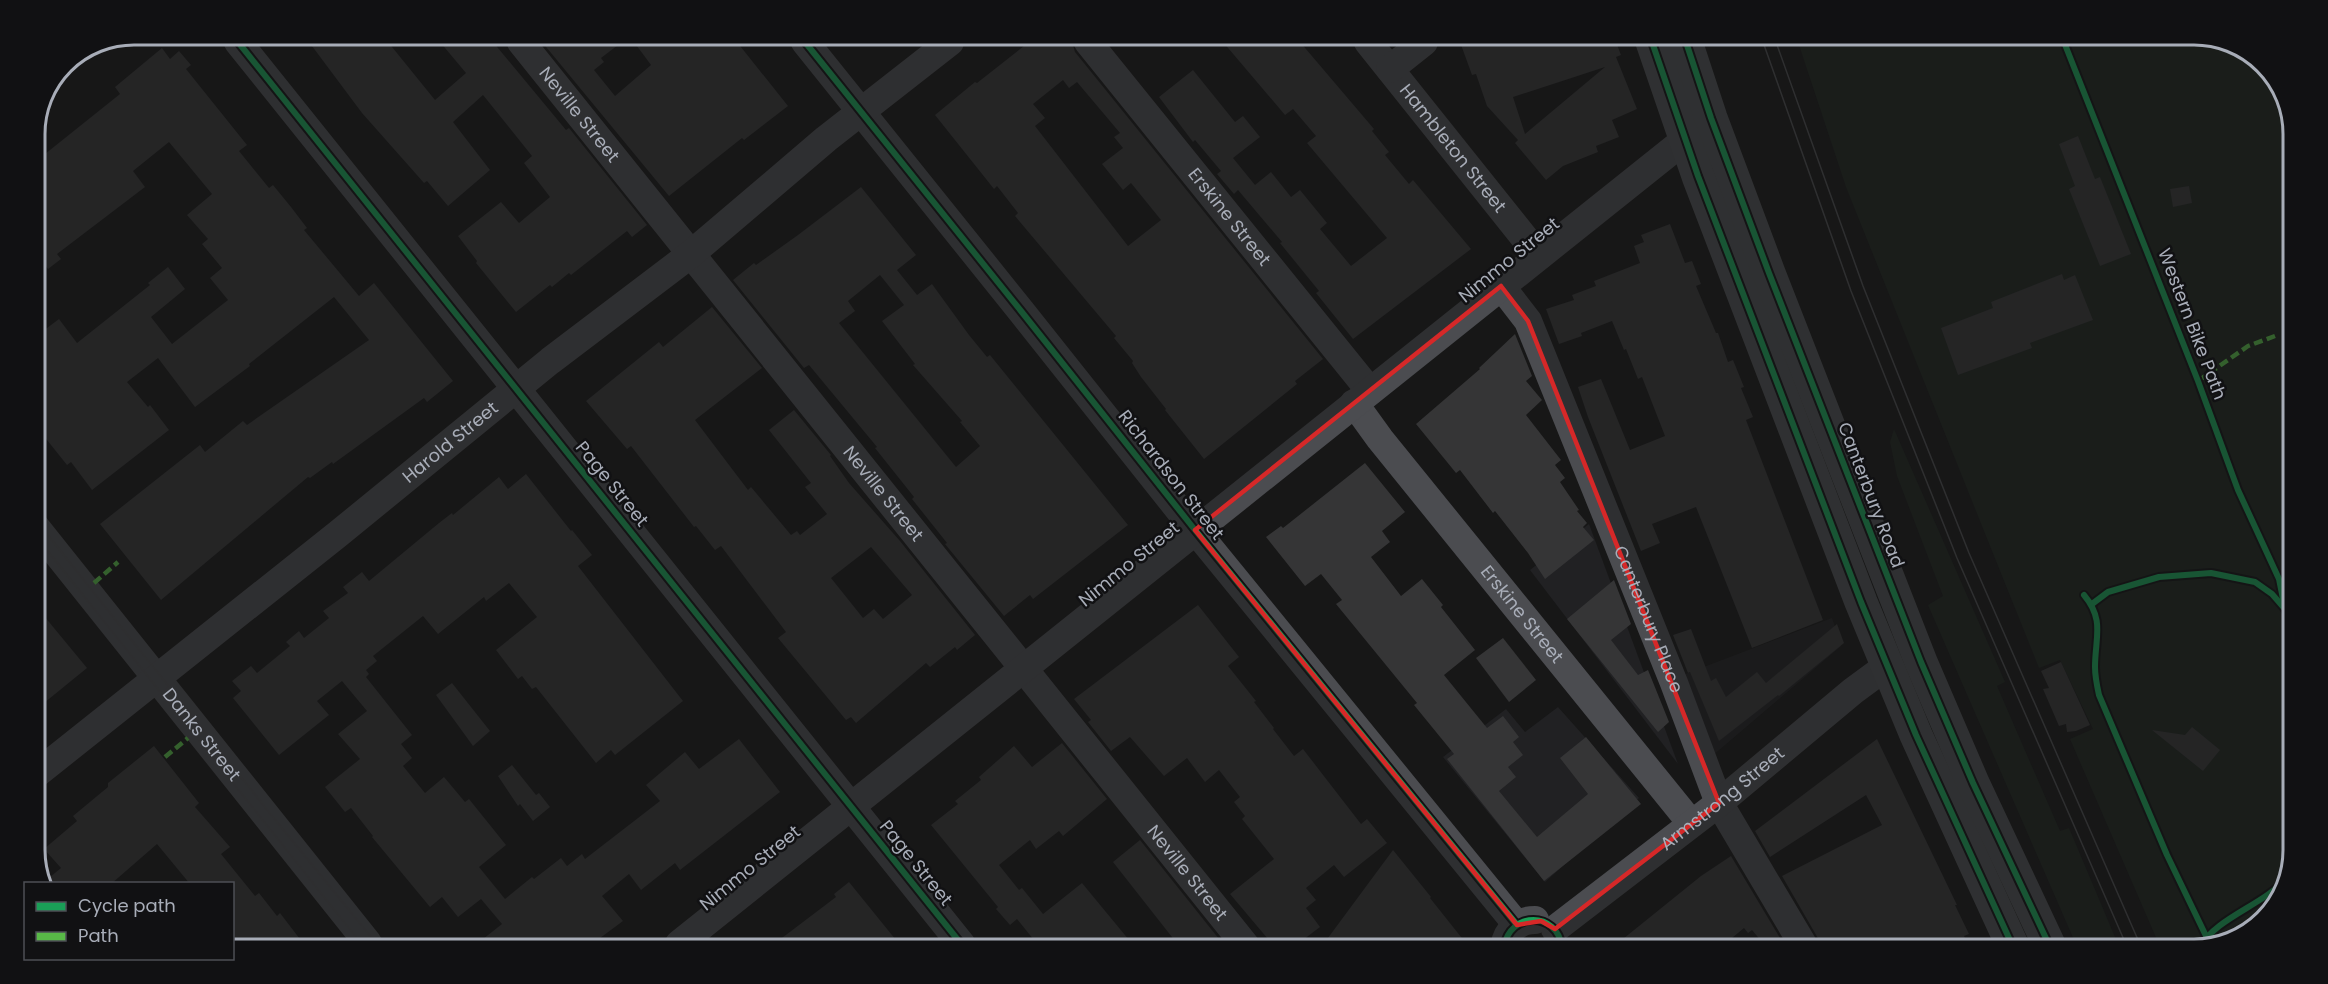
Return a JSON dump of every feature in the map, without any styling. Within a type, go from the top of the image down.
[{"type":"main road","points":[[1653,45],[1685,140],[1887,666],[2010,939]]},
{"type":"main road","name":"Canterbury Road","points":[[1687,45],[1712,118],[1858,504],[1921,662],[1955,743],[2046,939]]},
{"type":"street","name":"Page Street","points":[[240,45],[957,939]]},
{"type":"street","name":"Neville Street","points":[[522,45],[1240,939]]},
{"type":"street","name":"Richardson Street","points":[[807,45],[1195,530],[1510,936]]},
{"type":"street","name":"Harold Street","points":[[45,767],[338,534],[516,388],[691,254],[860,112],[946,45]]},
{"type":"street","name":"Erskine Street","points":[[1090,45],[1362,397],[1380,439],[1691,824]]},
{"type":"street","name":"Hambleton Street","points":[[1370,45],[1539,256]]},
{"type":"street","points":[[1390,69],[1420,45]]},
{"type":"street","name":"Nimmo Street","points":[[685,939],[1712,118]]},
{"type":"street","name":"Canterbury Place","points":[[1501,286],[1528,321],[1674,682],[1719,803],[1800,939]]},
{"type":"street","name":"Danks Street","points":[[45,539],[365,939]]},
{"type":"street","name":"Armstrong Street","points":[[1559,938],[1691,824],[1887,666]]},
{"type":"street","points":[[1510,936],[1532,920],[1541,921],[1559,938]]},
{"type":"highlighted area","points":[[1501,286],[1528,321],[1719,803],[1555,929],[1541,921],[1517,925],[1195,530]]},
{"type":"shaded area","points":[[1799,45],[2194,45],[2228,52],[2248,63],[2257,71],[2274,95],[2283,129],[2283,850],[2276,884],[2265,904],[2257,913],[2233,930],[2205,938],[2157,939],[2070,739],[2093,729],[2060,660],[2039,668],[1846,187]]},
{"type":"shaded area","points":[[1894,429],[2005,682],[1997,686],[2060,831],[2069,828],[2116,939],[2074,939],[1928,605],[1943,596],[1897,476],[1890,442]]},
{"type":"shaded area","points":[[1589,524],[1678,764],[1530,570]]},
{"type":"shaded area","points":[[1832,618],[1841,646],[1712,756],[1683,675]]},
{"type":"shaded area","points":[[1558,707],[1639,798],[1545,882],[1443,757],[1506,709],[1525,732]]},
{"type":"building","points":[[311,45],[390,45],[435,100],[466,73],[443,45],[495,45],[566,130],[569,128],[647,225],[632,237],[627,231],[571,275],[569,273],[552,287],[550,285],[516,312],[476,263],[477,261],[458,236],[501,202],[519,223],[550,197],[524,163],[532,156],[483,95],[453,122],[490,170],[448,206],[427,181],[424,183],[362,113]]},
{"type":"building","points":[[544,45],[618,45],[601,58],[604,62],[594,70],[615,96],[651,65],[636,45],[739,45],[788,106],[744,140],[742,138],[669,196]]},
{"type":"building","points":[[1025,45],[1073,45],[1075,52],[1323,359],[1295,381],[1297,384],[1204,459],[1141,377],[1133,361],[1114,338],[1116,336],[1015,216],[1018,213],[997,186],[994,189],[935,115],[975,82],[977,83]],"holes":[[[1063,80],[1069,88],[1077,82],[1120,133],[1114,137],[1123,148],[1102,164],[1123,190],[1131,183],[1161,220],[1128,246],[1035,126],[1045,118],[1033,104]]]},
{"type":"building","points":[[1226,45],[1303,45],[1374,129],[1372,131],[1389,152],[1385,155],[1409,184],[1413,180],[1471,249],[1353,339],[1316,293],[1319,291],[1280,243],[1282,242],[1238,190],[1234,194],[1217,174],[1221,171],[1195,140],[1193,142],[1159,97],[1193,70],[1235,122],[1243,116],[1260,137],[1233,158],[1255,185],[1271,172],[1291,197],[1300,190],[1327,223],[1320,229],[1351,266],[1387,238],[1307,143],[1316,136],[1293,109],[1285,115]]},
{"type":"building","points":[[1461,45],[1617,45],[1621,55],[1616,57],[1637,109],[1612,120],[1619,137],[1596,146],[1598,152],[1563,166],[1546,180],[1515,143],[1518,140],[1487,106],[1476,74],[1472,75]],"holes":[[[1605,67],[1525,134],[1513,97]]]},
{"type":"building","points":[[162,48],[170,59],[179,51],[191,65],[186,69],[247,145],[239,151],[269,188],[273,185],[307,228],[304,230],[359,296],[374,283],[453,381],[427,402],[424,398],[333,464],[332,462],[310,478],[308,477],[161,600],[100,524],[200,445],[205,452],[243,421],[247,425],[369,340],[334,297],[249,364],[250,366],[195,407],[158,358],[127,382],[148,407],[150,405],[169,430],[92,490],[71,462],[67,465],[45,438],[45,330],[59,319],[77,343],[150,285],[148,283],[168,267],[185,289],[151,317],[172,344],[228,300],[210,278],[222,268],[202,244],[208,239],[187,215],[212,194],[169,142],[133,171],[145,187],[57,254],[61,259],[48,269],[45,265],[45,154],[120,94],[115,87]]},
{"type":"building","points":[[2078,136],[2095,179],[2100,177],[2131,254],[2100,266],[2069,189],[2075,186],[2059,144]]},
{"type":"building","points":[[2189,186],[2192,203],[2173,207],[2170,189]]},
{"type":"building","points":[[861,187],[916,255],[897,270],[917,295],[932,284],[969,335],[987,357],[990,355],[1128,525],[1033,599],[1030,595],[1004,616],[945,544],[947,543],[912,499],[914,497],[875,448],[877,447],[809,365],[804,368],[733,280],[754,263],[756,265]],"holes":[[[880,275],[904,305],[882,321],[915,364],[913,365],[962,421],[960,422],[980,446],[956,467],[839,323],[855,311],[848,301]]]},
{"type":"building","points":[[1670,224],[1685,263],[1692,261],[1701,284],[1696,286],[1716,333],[1718,333],[1728,362],[1733,360],[1744,387],[1741,388],[1753,417],[1746,420],[1823,620],[1752,648],[1696,507],[1652,524],[1660,543],[1641,551],[1578,387],[1601,379],[1630,450],[1665,436],[1642,377],[1638,379],[1612,321],[1581,333],[1582,336],[1559,344],[1546,309],[1574,300],[1572,295],[1596,286],[1594,281],[1640,263],[1634,246],[1644,242],[1641,235]]},
{"type":"building","points":[[2062,274],[2064,280],[2075,275],[2093,320],[2030,343],[2032,348],[1958,375],[1941,328],[1993,308],[1991,302]]},
{"type":"building","points":[[712,307],[762,368],[695,420],[748,490],[751,487],[791,535],[797,531],[800,535],[827,514],[805,487],[811,483],[769,430],[794,410],[831,455],[849,483],[900,541],[975,635],[957,650],[955,647],[930,667],[926,663],[856,723],[851,717],[846,720],[778,638],[786,632],[721,546],[715,550],[696,526],[694,527],[631,446],[627,449],[586,401],[659,342],[663,347]],"holes":[[[871,547],[912,595],[883,619],[874,609],[863,618],[831,578]]]},
{"type":"building","points":[[1515,334],[1532,376],[1526,381],[1542,400],[1526,415],[1561,460],[1555,465],[1565,478],[1560,482],[1587,523],[1583,527],[1594,540],[1545,579],[1495,511],[1493,513],[1460,470],[1456,473],[1416,424],[1480,369]]},
{"type":"building","points":[[1365,463],[1405,512],[1382,531],[1390,542],[1371,557],[1401,596],[1422,579],[1475,650],[1444,675],[1487,728],[1503,716],[1519,737],[1513,742],[1523,755],[1508,767],[1516,777],[1499,791],[1537,837],[1588,794],[1560,758],[1586,737],[1641,804],[1544,881],[1447,759],[1454,754],[1414,705],[1417,703],[1336,604],[1342,600],[1321,574],[1305,586],[1266,537],[1281,526],[1283,528]]},
{"type":"building","points":[[526,474],[592,555],[578,566],[683,701],[615,755],[611,750],[596,763],[536,687],[532,689],[522,676],[518,679],[496,650],[537,617],[509,583],[486,601],[484,597],[438,634],[423,616],[373,656],[377,661],[366,670],[369,674],[366,677],[412,735],[401,744],[412,758],[403,766],[425,793],[444,777],[465,802],[469,799],[506,845],[479,867],[505,899],[532,877],[534,879],[561,858],[567,866],[582,854],[585,859],[660,801],[646,785],[685,752],[699,769],[739,739],[780,792],[680,870],[675,863],[641,890],[629,874],[602,896],[623,921],[599,939],[483,939],[502,924],[481,899],[458,917],[442,897],[430,907],[351,808],[345,812],[325,787],[360,759],[338,734],[367,711],[342,681],[317,701],[329,715],[279,755],[233,698],[241,691],[232,681],[251,666],[257,673],[290,646],[286,642],[299,631],[304,638],[329,618],[323,611],[348,593],[343,587],[362,572],[369,581],[499,477],[508,489]]},
{"type":"building","points":[[1614,580],[1631,624],[1611,640],[1638,675],[1648,670],[1669,722],[1658,732],[1567,619]]},
{"type":"building","points":[[1198,605],[1239,657],[1228,666],[1256,701],[1254,702],[1294,756],[1303,749],[1361,824],[1367,819],[1387,843],[1344,877],[1334,865],[1306,888],[1316,900],[1306,908],[1320,927],[1304,939],[1268,939],[1230,894],[1274,859],[1242,819],[1245,816],[1234,802],[1240,797],[1219,770],[1205,782],[1187,758],[1164,776],[1130,737],[1111,751],[1088,722],[1091,720],[1074,699]]},
{"type":"building","points":[[45,617],[87,668],[45,702]]},
{"type":"building","points":[[1837,624],[1844,643],[1719,741],[1673,635],[1691,629],[1711,681],[1716,678],[1726,697],[1757,672],[1766,683]]},
{"type":"building","points":[[1503,638],[1536,680],[1509,702],[1476,658]]},
{"type":"building","points":[[2061,662],[2090,725],[2076,731],[2067,732],[2066,724],[2059,726],[2043,689],[2049,688],[2041,671]]},
{"type":"building","points":[[452,683],[490,731],[473,746],[436,695]]},
{"type":"building","points":[[2192,727],[2220,750],[2203,771],[2152,730],[2185,735]]},
{"type":"building","points":[[1877,739],[1969,934],[1964,936],[1965,939],[1818,939],[1782,876],[1882,825],[1866,795],[1770,857],[1755,831]]},
{"type":"building","points":[[1062,743],[1107,799],[1063,836],[1059,831],[1036,849],[1030,840],[999,865],[1019,890],[1022,888],[1043,914],[1082,883],[1128,939],[1033,939],[1017,919],[1010,925],[931,825],[958,804],[955,801],[981,780],[979,777],[1014,746],[1032,767]]},
{"type":"building","points":[[154,746],[199,803],[195,807],[230,847],[221,854],[255,896],[259,893],[277,916],[280,913],[300,939],[234,939],[234,882],[188,882],[157,844],[113,882],[51,882],[50,877],[61,868],[45,848],[77,821],[73,816],[108,787],[108,783]]},
{"type":"building","points":[[512,765],[536,795],[539,793],[550,807],[533,821],[520,804],[518,806],[498,776]]},
{"type":"building","points":[[1140,840],[1219,939],[1174,939],[1113,862]]},
{"type":"building","points":[[1393,850],[1463,939],[1327,939]]},
{"type":"building","points":[[1731,856],[1781,939],[1760,939],[1752,930],[1748,933],[1744,928],[1731,939],[1623,939],[1701,876]]},
{"type":"building","points":[[849,882],[895,939],[781,939],[836,897],[834,894]]},
{"type":"tram line","points":[[1764,45],[1851,291],[1957,558],[2124,939]]},
{"type":"tram line","points":[[1777,45],[1863,286],[1969,553],[2138,939]]},
{"type":"tram line","points":[[45,532],[373,939]]},
{"type":"tram line","points":[[45,548],[358,939]]},
{"type":"marked path","points":[[2198,381],[2248,346],[2275,336]]},
{"type":"marked path","points":[[94,583],[118,562]]},
{"type":"marked path","points":[[165,757],[188,738]]},
{"type":"cycle path","points":[[240,45],[957,939]]},
{"type":"cycle path","points":[[807,45],[1195,530],[1517,925]]},
{"type":"cycle path","points":[[1653,45],[1698,176],[1861,602],[1916,735],[2009,939]]},
{"type":"cycle path","points":[[1687,45],[1711,118],[1769,273],[1921,662],[1973,783],[2046,939]]},
{"type":"cycle path","name":"Western Bike Path","points":[[2065,45],[2198,381],[2238,490],[2279,579],[2283,599]]},
{"type":"cycle path","points":[[2092,604],[2108,592],[2159,577],[2211,573],[2255,582],[2272,594],[2283,607]]},
{"type":"cycle path","points":[[2084,595],[2091,604],[2097,621],[2095,671],[2099,695],[2167,855],[2206,936]]},
{"type":"cycle path","points":[[2206,938],[2228,920],[2273,891]]},
{"type":"cycle path","points":[[1507,939],[1515,927],[1533,920],[1552,927],[1559,939]]}]
